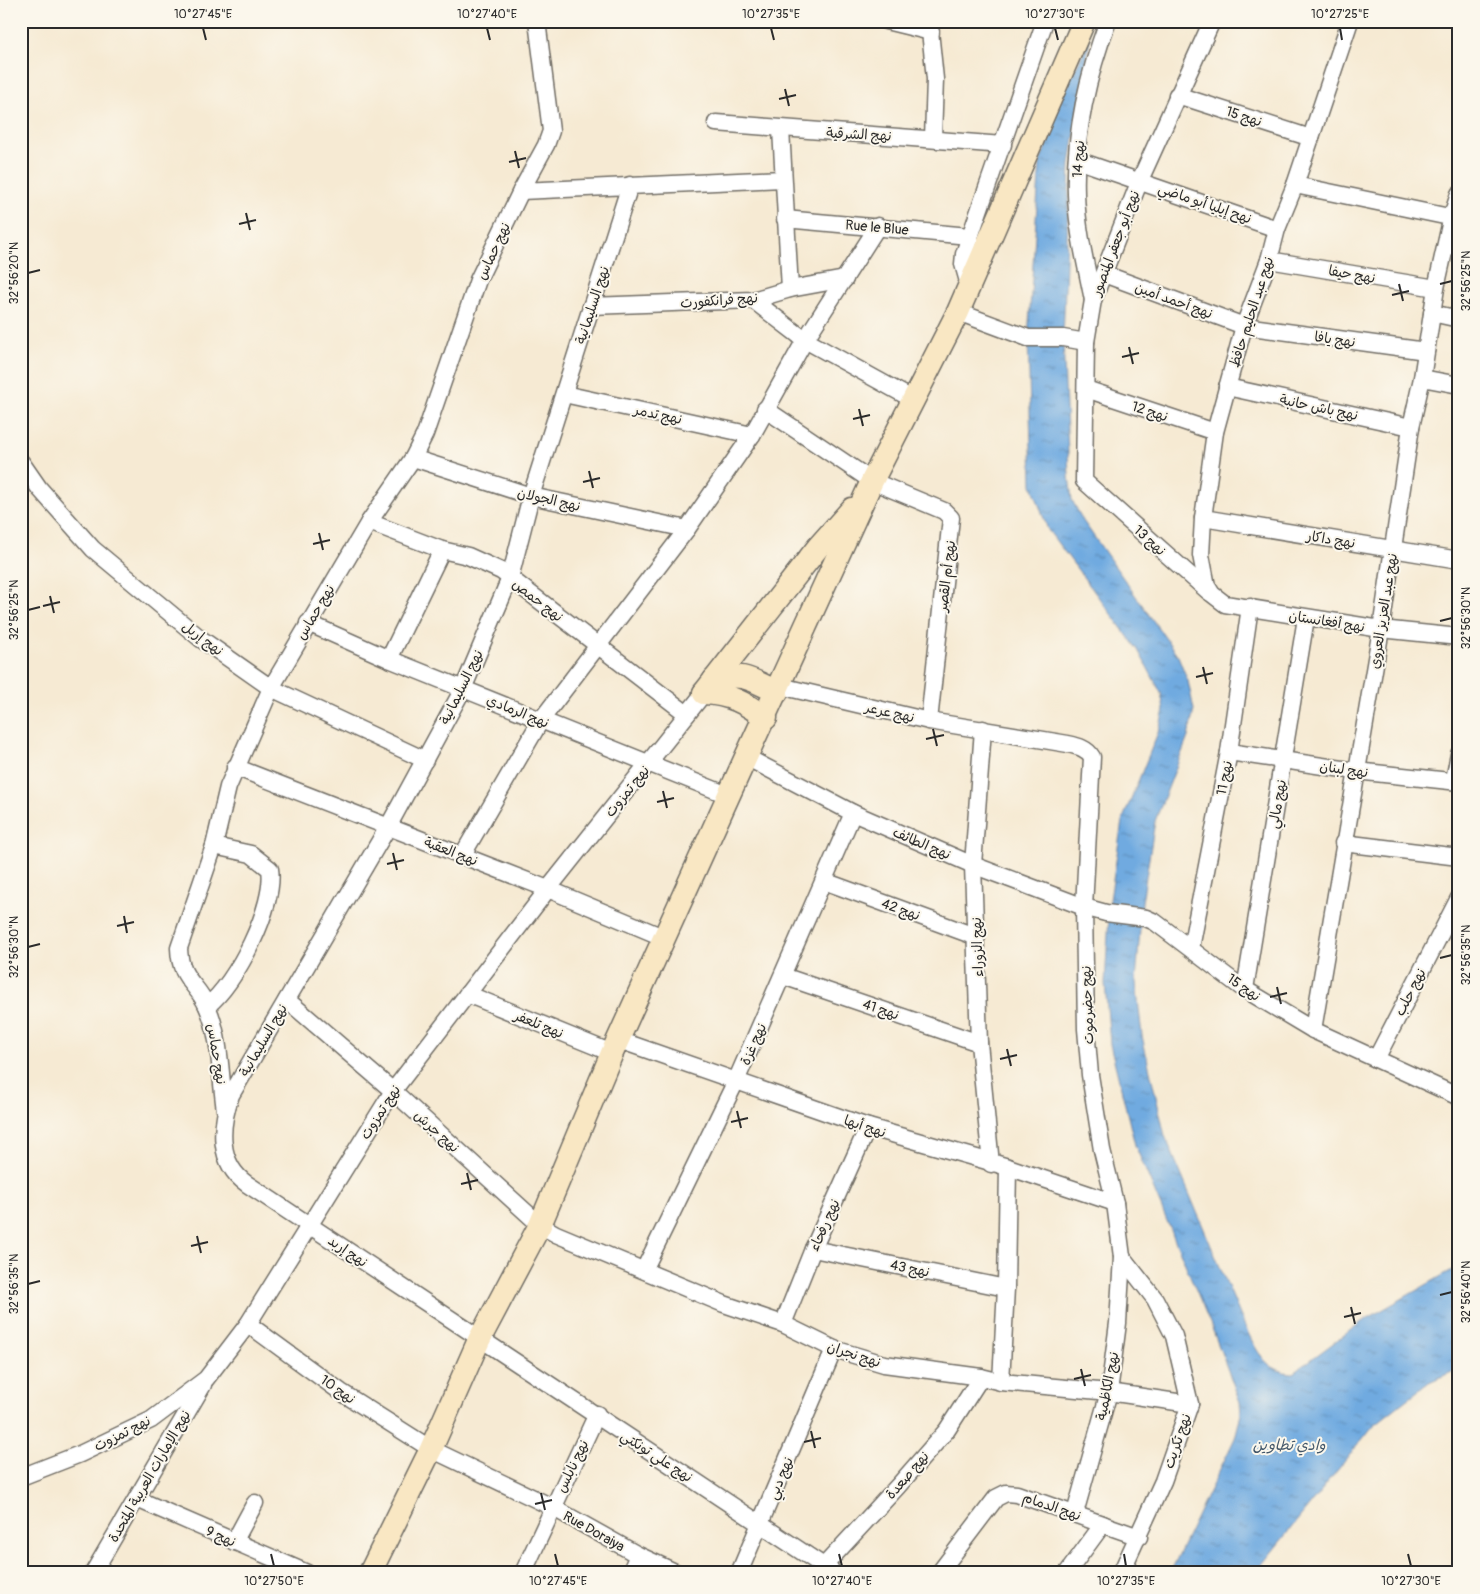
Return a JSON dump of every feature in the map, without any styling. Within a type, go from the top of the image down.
[{"type":"main road","points":[[370,1573],[431,1449],[479,1340],[540,1225],[615,1046],[870,486],[912,399],[958,312],[1084,21]]},
{"type":"main road","points":[[709,687],[819,546],[870,486]]},
{"type":"main road","points":[[709,687],[730,675],[741,675],[778,689]]},
{"type":"main road","points":[[709,687],[737,699],[766,718]]},
{"type":"street","name":"نهج حماس","points":[[225,1112],[214,1027],[207,1006],[180,964],[179,948],[214,846],[228,787],[235,767],[271,688],[369,522],[413,458],[425,434],[478,280],[521,191],[546,145],[551,131],[537,21]]},
{"type":"street","points":[[886,21],[930,27],[935,79],[933,138]]},
{"type":"street","points":[[971,281],[963,264],[969,236],[1003,145],[1045,21]]},
{"type":"street","name":"نهج 14","points":[[1092,300],[1076,195],[1077,160],[1084,95],[1108,21]]},
{"type":"street","name":"نهج أبو جعفر المنصور","points":[[1084,481],[1086,342],[1092,300],[1140,180],[1212,21]]},
{"type":"street","name":"نهج عبد الحليم حافظ","points":[[1221,602],[1207,586],[1203,571],[1203,518],[1215,432],[1244,326],[1269,260],[1277,229],[1350,21]]},
{"type":"street","name":"نهج 15","points":[[1177,95],[1310,138]]},
{"type":"street","name":"نهج الشرقية","points":[[716,123],[781,129],[933,138],[1003,145]]},
{"type":"street","points":[[781,129],[782,179],[790,289]]},
{"type":"street","name":"نهح إيليا أبو ماضي","points":[[1077,160],[1140,180],[1277,229]]},
{"type":"street","points":[[521,191],[782,179]]},
{"type":"street","name":"نهج السليمانية","points":[[225,1155],[223,1130],[225,1112],[231,1095],[388,827],[463,689],[510,578],[531,496],[630,185]]},
{"type":"street","points":[[1294,185],[1455,217]]},
{"type":"street","name":"نهج عبد العزيز العروي","points":[[1313,1030],[1343,843],[1381,629],[1411,427],[1422,378],[1436,288],[1455,217],[1459,194]]},
{"type":"street","name":"Rue le Blue","points":[[785,219],[878,226],[969,236]]},
{"type":"street","points":[[462,856],[540,720],[687,529],[752,435],[805,340],[878,226]]},
{"type":"street","name":"نهج حيفا","points":[[1269,260],[1436,288]]},
{"type":"street","name":"نهج أحمد أمين","points":[[1104,274],[1244,326]]},
{"type":"street","name":"نهج فرانكفورت","points":[[591,306],[753,300],[790,289],[845,279]]},
{"type":"street","points":[[753,300],[805,340],[912,399]]},
{"type":"street","points":[[958,312],[1028,338],[1063,338],[1086,342]]},
{"type":"street","points":[[1432,313],[1459,319]]},
{"type":"street","name":"نهج يافا","points":[[1244,326],[1426,351]]},
{"type":"street","points":[[1422,378],[1459,385]]},
{"type":"street","name":"نهج باش حانبة","points":[[1227,387],[1411,427]]},
{"type":"street","name":"نهج 12","points":[[1086,389],[1215,432]]},
{"type":"street","name":"نهج تدمر","points":[[564,394],[752,435]]},
{"type":"street","points":[[765,409],[870,486]]},
{"type":"street","name":"نهج الجولان","points":[[413,458],[531,496],[687,529]]},
{"type":"street","name":"نهج إربل","points":[[21,462],[39,488],[94,549],[201,639],[271,688],[424,760]]},
{"type":"street","name":"نهج 13","points":[[1084,481],[1221,602]]},
{"type":"street","name":"نهج أم القصر","points":[[870,486],[944,511],[951,518],[930,721]]},
{"type":"street","name":"نهج داكار","points":[[1203,518],[1459,560]]},
{"type":"street","name":"نهج حمص","points":[[369,522],[442,550],[489,564],[510,578],[687,714]]},
{"type":"street","points":[[389,659],[442,550]]},
{"type":"street","name":"نهج أفغانستان","points":[[1221,602],[1306,618],[1381,629],[1459,637]]},
{"type":"street","name":"نهج 11","points":[[1191,948],[1229,752],[1250,607]]},
{"type":"street","name":"نهج مالي","points":[[1245,989],[1306,618]]},
{"type":"street","name":"نهج الرمادي","points":[[308,623],[389,659],[730,796]]},
{"type":"street","name":"نهج تمزوت","points":[[21,1477],[80,1454],[151,1420],[206,1379],[248,1324],[308,1224],[392,1091],[548,889],[649,765],[709,687]]},
{"type":"street","name":"نهج عرعر","points":[[778,689],[930,721],[1068,744],[1089,752]]},
{"type":"street","name":"نهج الزوراء","points":[[983,729],[973,865],[977,937],[979,1043],[991,1164]]},
{"type":"street","name":"نهج حضرموت","points":[[1089,752],[1094,765],[1084,907],[1086,1029],[1090,1075],[1102,1150],[1115,1203],[1122,1257]]},
{"type":"street","name":"نهج لبنان","points":[[1229,752],[1356,771],[1456,781]]},
{"type":"street","points":[[1456,781],[1459,754]]},
{"type":"street","name":"نهج الطائف","points":[[746,757],[853,813],[973,865],[1084,907],[1106,913],[1146,918]]},
{"type":"street","name":"نهج العقبة","points":[[235,767],[548,889],[665,938]]},
{"type":"street","name":"نهج غزة","points":[[644,1270],[736,1081],[853,813]]},
{"type":"street","points":[[1343,843],[1459,857]]},
{"type":"street","points":[[207,1006],[222,992],[246,951],[269,895],[272,880],[270,869],[251,854],[214,846]]},
{"type":"street","name":"نهج 42","points":[[824,881],[977,937]]},
{"type":"street","name":"نهج حلب","points":[[1376,1059],[1452,927],[1459,898]]},
{"type":"street","name":"نهج 15","points":[[1146,918],[1163,926],[1245,989],[1313,1030],[1459,1097]]},
{"type":"street","name":"نهج 41","points":[[783,976],[979,1043]]},
{"type":"street","name":"نهج تلعفر","points":[[467,994],[615,1046]]},
{"type":"street","name":"نهج جرش","points":[[286,1000],[392,1091],[540,1225]]},
{"type":"street","name":"نهج أبها","points":[[615,1046],[736,1081],[868,1128],[1008,1168],[1115,1203]]},
{"type":"street","name":"نهج رفحاء","points":[[783,1324],[813,1249],[868,1128]]},
{"type":"street","name":"نهج إربد","points":[[225,1155],[236,1176],[479,1340]]},
{"type":"street","points":[[1001,1382],[1006,1288],[1008,1168]]},
{"type":"street","name":"نهج نجران","points":[[540,1225],[724,1304],[783,1324],[834,1349],[884,1364],[981,1377],[1001,1382],[1109,1392],[1190,1404]]},
{"type":"street","name":"نهج 43","points":[[813,1249],[1006,1288]]},
{"type":"street","name":"نهج الكاظمية","points":[[1075,1513],[1109,1392],[1118,1323],[1122,1257]]},
{"type":"street","name":"نهج تكريت","points":[[1121,1573],[1163,1481],[1190,1404],[1174,1336],[1155,1299],[1122,1257]]},
{"type":"street","name":"نهج 10","points":[[248,1324],[341,1392],[431,1449]]},
{"type":"street","name":"نهج علي تونكتي","points":[[479,1340],[597,1415],[829,1569]]},
{"type":"street","name":"نهج دبي","points":[[739,1573],[834,1349]]},
{"type":"street","name":"نهج صعدة","points":[[829,1569],[947,1430],[981,1377]]},
{"type":"street","name":"نهج الإمارات العربية المتحدة","points":[[93,1573],[206,1379]]},
{"type":"street","name":"نهج نابلس","points":[[523,1573],[552,1507],[597,1415]]},
{"type":"street","name":"Rue Doraiya","points":[[431,1449],[552,1507],[638,1555],[677,1573]]},
{"type":"street","name":"نهج الدمام","points":[[939,1573],[996,1498],[1006,1493],[1017,1494],[1075,1513],[1139,1537]]},
{"type":"street","name":"نهج 9","points":[[137,1499],[234,1542],[274,1567],[307,1573]]},
{"type":"street","points":[[234,1542],[255,1503]]},
{"type":"street","points":[[1067,1573],[1103,1524]]},
{"type":"street","points":[[630,1573],[638,1555]]},
{"type":"water","name":"وادي تطاوين","points":[[1090,38],[1070,164],[1063,339],[1069,476],[1072,500],[1083,521],[1178,656],[1188,681],[1194,710],[1188,737],[1155,821],[1142,902],[1136,982],[1142,1036],[1165,1136],[1247,1331],[1267,1363],[1283,1372],[1293,1373],[1363,1321],[1459,1266],[1459,1369],[1429,1382],[1373,1426],[1255,1573],[1170,1573],[1235,1438],[1241,1414],[1240,1402],[1210,1323],[1135,1145],[1110,1044],[1105,983],[1110,900],[1122,821],[1159,730],[1164,710],[1161,693],[1138,650],[1048,530],[1032,485],[1028,338],[1040,161],[1050,137],[1051,119]]}]
